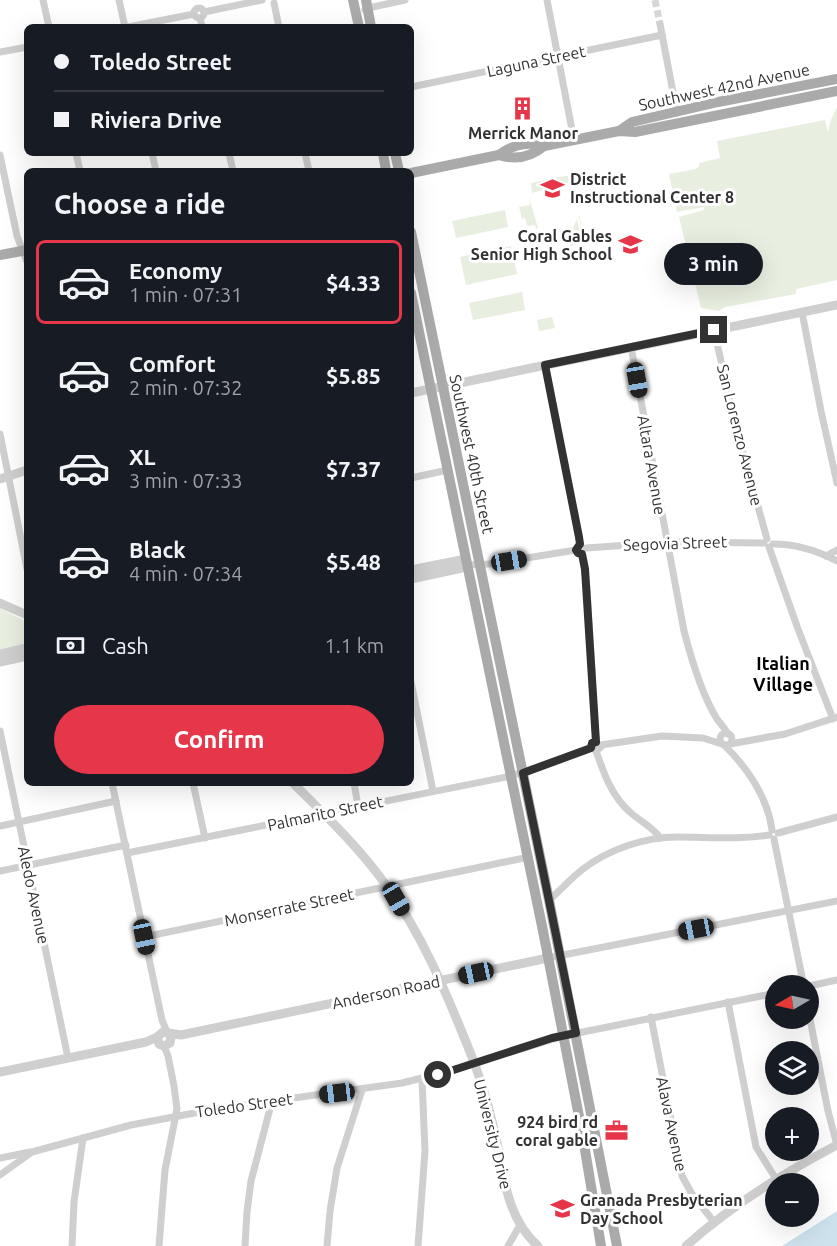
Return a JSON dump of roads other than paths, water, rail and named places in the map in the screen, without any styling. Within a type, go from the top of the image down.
[{"type":"main road","points":[[353,0],[358,22]]},
{"type":"main road","points":[[367,4],[370,24]]},
{"type":"main road","points":[[833,79],[834,92]]},
{"type":"main road","name":"Southwest 42nd Avenue","points":[[619,131],[632,122],[833,79]]},
{"type":"main road","name":"Southwest 42nd Avenue","points":[[414,171],[499,155],[510,158],[536,153],[544,146],[619,131],[635,132],[834,92]]},
{"type":"main road","name":"Southwest 40th Street","points":[[414,246],[561,956],[617,1246]]},
{"type":"main road","points":[[0,255],[24,250]]},
{"type":"main road","name":"Southwest 40th Street","points":[[414,307],[548,958],[601,1246]]},
{"type":"street","points":[[43,0],[48,24]]},
{"type":"street","points":[[119,0],[125,24]]},
{"type":"street","points":[[196,0],[201,24]]},
{"type":"street","points":[[142,24],[262,0]]},
{"type":"street","points":[[358,22],[367,4],[405,0]]},
{"type":"street","points":[[547,0],[574,140]]},
{"type":"street","points":[[273,1],[278,24]]},
{"type":"street","points":[[660,24],[677,113]]},
{"type":"street","name":"Laguna Street","points":[[414,86],[662,35]]},
{"type":"street","points":[[0,52],[24,48]]},
{"type":"street","points":[[0,155],[17,236],[24,248]]},
{"type":"street","points":[[414,392],[837,305]]},
{"type":"street","points":[[802,312],[820,411],[837,483]]},
{"type":"street","name":"San Lorenzo Avenue","points":[[714,330],[736,427],[768,543],[798,629],[835,718]]},
{"type":"street","name":"Altara Avenue","points":[[631,347],[666,542],[686,638],[700,681],[726,739],[760,794],[773,834],[803,975]]},
{"type":"street","points":[[545,365],[581,549],[588,597],[596,746],[608,783],[617,798],[629,812],[651,828],[660,838]]},
{"type":"street","points":[[0,434],[4,477],[24,549]]},
{"type":"street","points":[[414,477],[448,470]]},
{"type":"street","points":[[4,477],[24,471]]},
{"type":"street","name":"Segovia Street","points":[[414,578],[467,565],[480,565],[581,549],[666,542],[768,543],[796,547],[837,561]]},
{"type":"street","points":[[826,556],[837,550]]},
{"type":"street","name":"Segovia Street","points":[[414,569],[461,560],[467,565]]},
{"type":"street","points":[[0,603],[24,614]]},
{"type":"street","points":[[0,654],[24,649]]},
{"type":"street","points":[[0,662],[24,657]]},
{"type":"street","points":[[414,697],[433,791]]},
{"type":"street","name":"Palmarito Street","points":[[0,871],[205,838],[510,776],[596,746],[654,737],[752,740],[796,731],[835,718]]},
{"type":"street","name":"Aledo Avenue","points":[[0,731],[68,1058]]},
{"type":"street","points":[[113,786],[176,1093],[176,1115],[163,1185],[159,1246]]},
{"type":"street","points":[[195,786],[205,838]]},
{"type":"street","name":"University Drive","points":[[296,786],[388,887],[440,981],[474,1063],[494,1127],[509,1199],[520,1225],[538,1246]]},
{"type":"street","points":[[355,786],[358,806]]},
{"type":"street","points":[[0,826],[116,801]]},
{"type":"street","points":[[549,900],[577,874],[598,859],[628,846],[660,838],[728,838],[773,834],[837,817]]},
{"type":"street","name":"Monserrate Street","points":[[144,937],[540,855]]},
{"type":"street","name":"Anderson Road","points":[[165,1039],[548,958],[837,902]]},
{"type":"street","points":[[819,983],[837,980]]},
{"type":"street","name":"Toledo Street","points":[[0,1175],[32,1152],[176,1115],[362,1090],[422,1079],[563,1035],[765,995]]},
{"type":"street","points":[[728,1002],[756,1146],[772,1173]]},
{"type":"street","name":"Alava Avenue","points":[[651,1017],[682,1176],[692,1194],[714,1222]]},
{"type":"street","points":[[787,1173],[837,1145],[812,1029]]},
{"type":"street","points":[[0,1072],[165,1039]]},
{"type":"street","points":[[418,1246],[425,1151],[422,1079]]},
{"type":"street","points":[[327,1246],[337,1168],[362,1090]]},
{"type":"street","points":[[245,1246],[251,1181],[272,1101]]},
{"type":"street","points":[[72,1246],[74,1202],[83,1138]]},
{"type":"street","points":[[0,1158],[32,1152]]},
{"type":"street","points":[[686,1246],[714,1222],[765,1187]]},
{"type":"street","points":[[508,1246],[520,1225]]},
{"type":"water","points":[[837,1211],[837,1246],[782,1246],[812,1227],[819,1227],[819,1222]]},
{"type":"tunnel","points":[[655,0],[660,24]]},
{"type":"place","name":"Merrick Manor","points":[[523,108]]},
{"type":"place","name":"District Instructional Center 8","points":[[552,188]]},
{"type":"place","name":"Coral Gables Senior High School","points":[[630,245]]},
{"type":"place","name":"924 bird rd coral gable","points":[[616,1131]]},
{"type":"place","name":"Granada Presbyterian Day School","points":[[562,1209]]},
{"type":"district","name":"Italian Village","points":[[783,674]]}]
